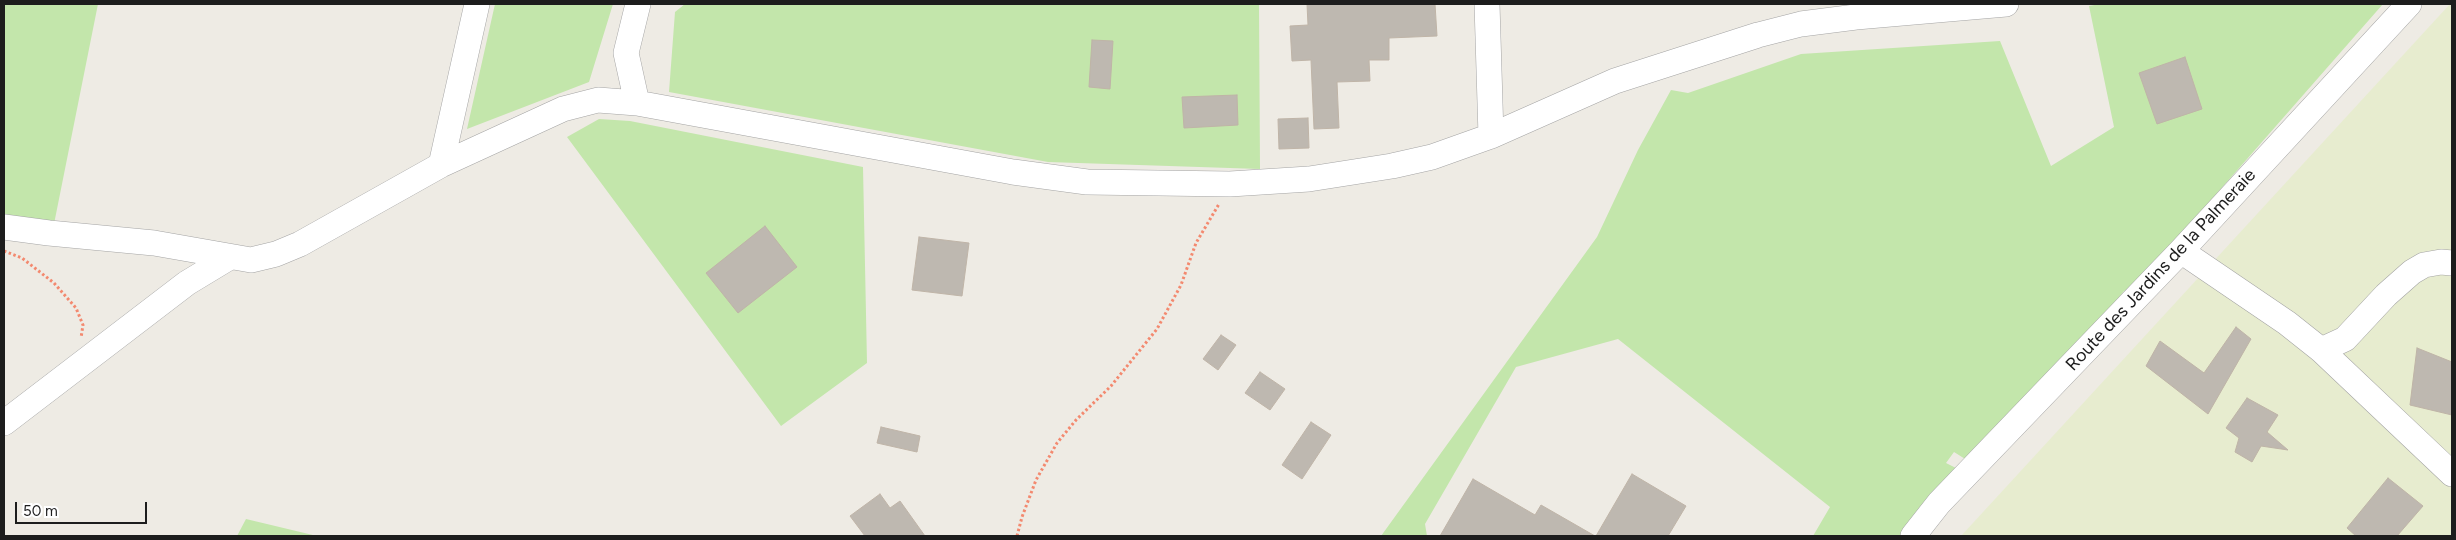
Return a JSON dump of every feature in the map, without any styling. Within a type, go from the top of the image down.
[{"type":"street","points":[[441,165],[477,4]]},
{"type":"street","points":[[637,103],[626,53],[638,4]]},
{"type":"street","points":[[1487,4],[1491,136]]},
{"type":"street","points":[[4,227],[49,234],[154,243],[251,260],[276,254],[300,244],[441,165],[563,109],[598,100],[637,103],[1013,172],[1087,182],[1230,184],[1309,179],[1392,166],[1432,156],[1491,136],[1615,81],[1758,35],[1801,24],[1856,17],[2006,4]]},
{"type":"street","name":"Route des Jardins de la Palmeraie","points":[[1913,536],[1939,503],[2181,251],[2409,4]]},
{"type":"street","points":[[2181,251],[2287,323],[2321,350],[2452,474]]},
{"type":"street","points":[[4,423],[172,294],[230,257]]},
{"type":"street","points":[[2321,350],[2345,339],[2386,295],[2412,272],[2424,265],[2441,262],[2452,263]]},
{"type":"path","points":[[1017,536],[1036,480],[1057,443],[1076,420],[1111,386],[1157,329],[1177,294],[1196,243],[1230,184]]},
{"type":"path","points":[[4,251],[22,258],[60,289],[76,308],[83,325],[81,340]]},
{"type":"green space","points":[[4,4],[98,4],[53,229],[4,216]]},
{"type":"green space","points":[[495,4],[613,4],[589,82],[467,129]]},
{"type":"green space","points":[[685,4],[1259,4],[1260,169],[1048,162],[669,92],[675,12]]},
{"type":"green space","points":[[2100,4],[2383,4],[2133,289],[2124,291],[2047,388],[1970,462],[1954,452],[1946,463],[1960,470],[1907,536],[1813,536],[1830,507],[1618,339],[1516,367],[1425,524],[1427,536],[1381,536],[1597,237],[1638,150],[1671,90],[1688,93],[1801,54],[2000,41],[2051,166],[2114,127],[2089,6]]},
{"type":"green space","points":[[2452,4],[2452,536],[1961,536]]},
{"type":"green space","points":[[599,119],[630,121],[863,167],[867,363],[781,426],[567,137]]},
{"type":"green space","points":[[246,519],[317,536],[237,536]]},
{"type":"building","points":[[1307,4],[1435,4],[1437,36],[1389,38],[1389,60],[1369,60],[1370,81],[1337,82],[1339,128],[1314,129],[1311,60],[1292,61],[1290,26],[1308,25]]},
{"type":"building","points":[[1092,40],[1113,41],[1110,89],[1089,87]]},
{"type":"building","points":[[2185,57],[2202,109],[2157,124],[2139,73]]},
{"type":"building","points":[[1237,95],[1238,125],[1184,128],[1182,97]]},
{"type":"building","points":[[1308,118],[1309,148],[1279,149],[1278,119]]},
{"type":"building","points":[[765,226],[797,267],[738,313],[706,273]]},
{"type":"building","points":[[919,237],[969,243],[962,296],[912,290]]},
{"type":"building","points":[[2236,327],[2251,339],[2208,414],[2146,366],[2160,341],[2204,373]]},
{"type":"building","points":[[1221,335],[1236,345],[1218,370],[1203,359]]},
{"type":"building","points":[[2417,348],[2452,362],[2452,415],[2410,405]]},
{"type":"building","points":[[1260,372],[1285,389],[1270,410],[1245,393]]},
{"type":"building","points":[[2247,398],[2278,415],[2267,432],[2288,450],[2261,446],[2252,462],[2235,452],[2239,438],[2226,428]]},
{"type":"building","points":[[1311,422],[1331,435],[1302,479],[1282,465]]},
{"type":"building","points":[[881,427],[920,436],[917,452],[877,443]]},
{"type":"building","points":[[1632,474],[1686,506],[1668,536],[1596,536]]},
{"type":"building","points":[[2388,478],[2423,506],[2397,536],[2356,536],[2347,528]]},
{"type":"building","points":[[1473,479],[1535,515],[1541,505],[1595,536],[1440,536]]},
{"type":"building","points":[[880,494],[890,508],[900,501],[925,536],[865,536],[850,516]]}]
